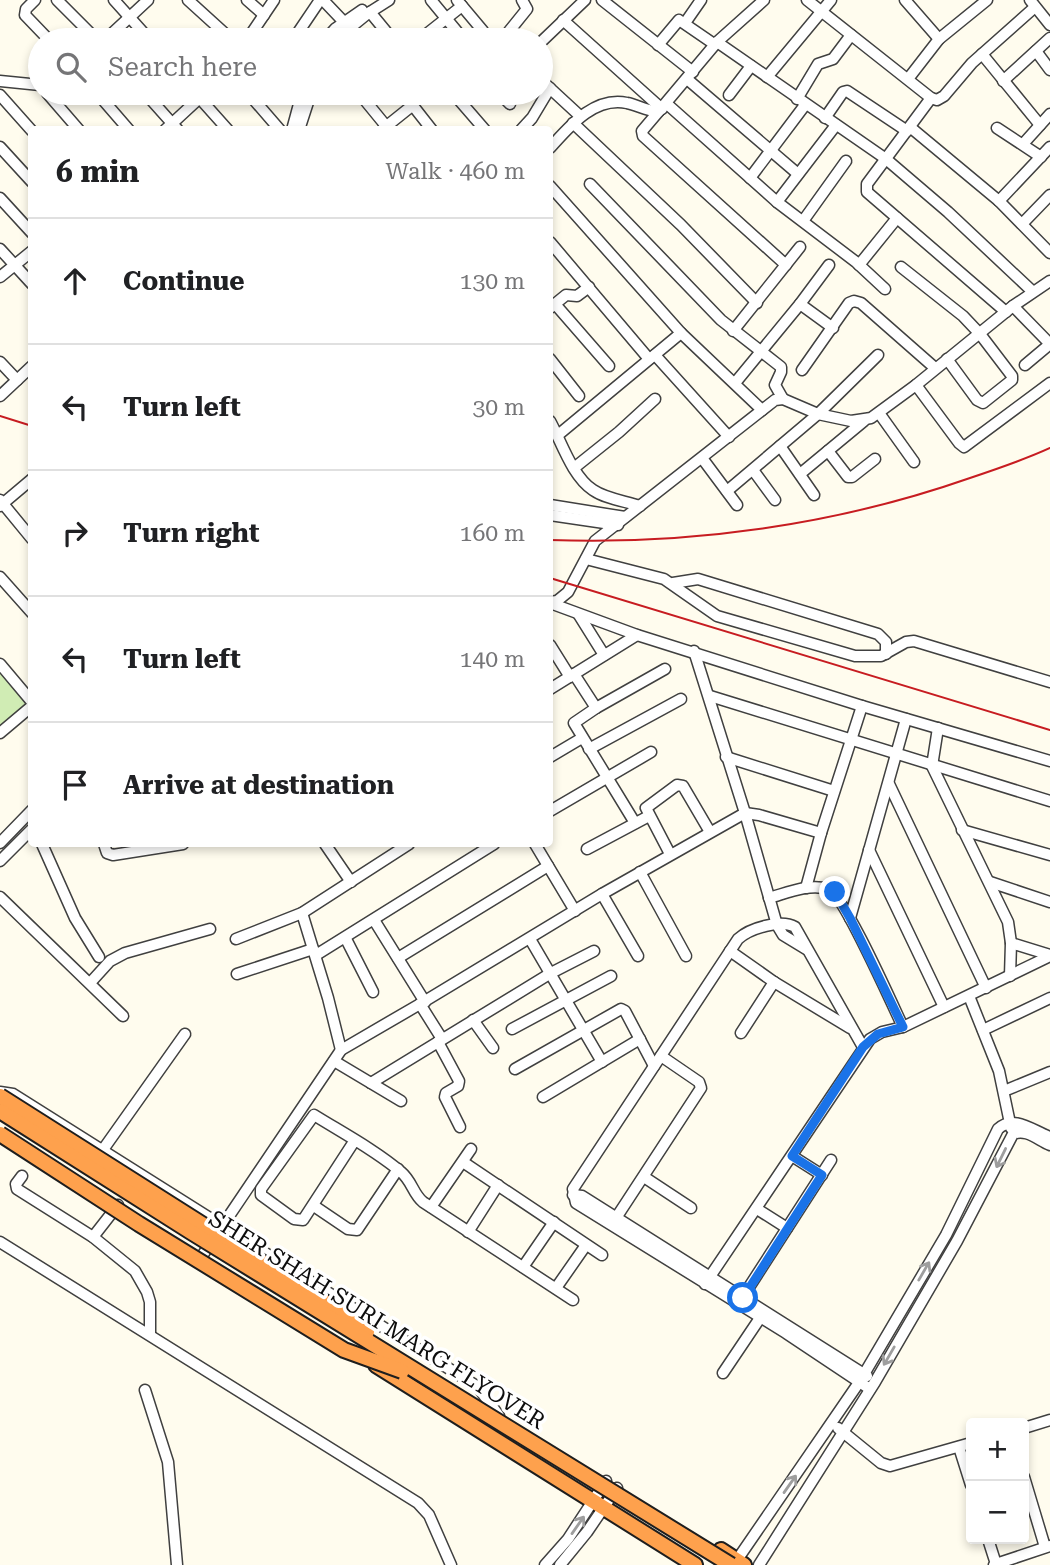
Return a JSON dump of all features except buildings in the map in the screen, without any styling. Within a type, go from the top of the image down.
[{"type":"highway","points":[[0,1094],[350,1318],[405,1368]]},
{"type":"highway","points":[[0,1103],[218,1232],[499,1416],[737,1564]]},
{"type":"highway","name":"SHER SHAH SURI MARG FLYOVER","points":[[0,1111],[716,1565]]},
{"type":"highway","name":"SHER SHAH SURI MARG FLYOVER","points":[[0,1121],[405,1368],[737,1564]]},
{"type":"highway","points":[[0,1128],[695,1565]]},
{"type":"highway","points":[[0,1134],[139,1224],[344,1350],[405,1368]]},
{"type":"street","points":[[35,0],[26,9],[25,15],[37,28]]},
{"type":"street","points":[[57,0],[85,28]]},
{"type":"street","points":[[114,0],[140,28]]},
{"type":"street","points":[[117,28],[148,0]]},
{"type":"street","points":[[188,0],[219,28]]},
{"type":"street","points":[[247,0],[264,15]]},
{"type":"street","points":[[255,28],[274,0]]},
{"type":"street","points":[[302,28],[322,0],[350,28]]},
{"type":"street","points":[[343,28],[372,4],[389,0]]},
{"type":"street","points":[[431,0],[454,28]]},
{"type":"street","points":[[512,28],[527,9],[522,0]]},
{"type":"street","points":[[553,30],[585,0]]},
{"type":"street","points":[[602,0],[657,45],[798,174]]},
{"type":"street","points":[[685,23],[701,0]]},
{"type":"street","points":[[764,0],[715,43],[642,131],[643,136],[786,265]]},
{"type":"street","points":[[807,0],[937,100],[944,96],[964,71],[1033,2],[1050,25]]},
{"type":"street","points":[[767,77],[831,0]]},
{"type":"street","points":[[905,0],[939,39]]},
{"type":"street","points":[[908,79],[939,39],[987,0]]},
{"type":"street","points":[[435,28],[447,19],[459,3],[479,28]]},
{"type":"street","points":[[372,4],[386,28]]},
{"type":"street","points":[[563,20],[663,108],[859,265],[885,289]]},
{"type":"street","points":[[657,45],[678,20],[751,66],[886,159],[948,212],[1032,291]]},
{"type":"street","points":[[750,178],[801,102],[818,64],[833,59],[851,35]]},
{"type":"street","points":[[1003,80],[1050,38]]},
{"type":"street","points":[[1036,51],[1050,70]]},
{"type":"street","points":[[982,54],[1040,125]]},
{"type":"street","points":[[729,95],[751,66]]},
{"type":"street","points":[[0,81],[28,84]]},
{"type":"street","points":[[553,91],[757,303]]},
{"type":"street","points":[[825,118],[843,92],[847,91],[909,129],[999,201],[1050,253]]},
{"type":"street","points":[[0,95],[28,126]]},
{"type":"street","points":[[931,98],[867,184],[867,192],[1050,344],[1025,365]]},
{"type":"street","points":[[553,145],[577,119],[603,105],[618,102],[663,108]]},
{"type":"street","points":[[57,105],[76,126]]},
{"type":"street","points":[[107,105],[126,126]]},
{"type":"street","points":[[155,105],[171,126]]},
{"type":"street","points":[[173,126],[191,105]]},
{"type":"street","points":[[208,105],[225,126]]},
{"type":"street","points":[[261,105],[277,126]]},
{"type":"street","points":[[293,126],[299,105]]},
{"type":"street","points":[[300,126],[307,105]]},
{"type":"street","points":[[368,105],[383,126]]},
{"type":"street","points":[[387,126],[413,105],[429,126]]},
{"type":"street","points":[[463,105],[482,126]]},
{"type":"street","points":[[525,126],[540,105]]},
{"type":"street","points":[[1023,144],[1050,114]]},
{"type":"street","points":[[777,202],[836,125]]},
{"type":"street","points":[[997,128],[1041,157]]},
{"type":"street","points":[[0,147],[28,178]]},
{"type":"street","points":[[999,201],[1050,147]]},
{"type":"street","points":[[803,221],[846,161]]},
{"type":"street","points":[[590,184],[733,331],[782,369],[775,385],[783,399]]},
{"type":"street","points":[[553,189],[681,332],[762,410]]},
{"type":"street","points":[[0,198],[28,229]]},
{"type":"street","points":[[1022,224],[1049,198]]},
{"type":"street","points":[[859,265],[897,218]]},
{"type":"street","points":[[553,245],[652,357],[729,437]]},
{"type":"street","points":[[733,331],[800,247]]},
{"type":"street","points":[[0,250],[28,280]]},
{"type":"street","points":[[0,277],[28,254]]},
{"type":"street","points":[[735,383],[830,265]]},
{"type":"street","points":[[901,267],[956,310],[980,334],[1012,378],[985,402],[978,400],[947,359]]},
{"type":"street","points":[[800,474],[866,419],[879,413],[1032,291],[1050,281]]},
{"type":"street","points":[[553,305],[566,295],[577,296],[589,287]]},
{"type":"street","points":[[802,370],[849,303],[858,301],[935,368]]},
{"type":"street","points":[[800,304],[833,328]]},
{"type":"street","points":[[553,307],[609,366]]},
{"type":"street","points":[[553,445],[681,332]]},
{"type":"street","points":[[727,491],[818,414],[878,355]]},
{"type":"street","points":[[0,362],[17,380]]},
{"type":"street","points":[[553,363],[579,396]]},
{"type":"street","points":[[0,396],[28,370]]},
{"type":"street","points":[[916,385],[964,447],[1050,383]]},
{"type":"street","points":[[574,468],[655,399]]},
{"type":"street","points":[[553,602],[568,592],[595,541],[775,400],[783,399],[818,414],[851,421],[866,419]]},
{"type":"street","points":[[879,413],[914,462]]},
{"type":"street","points":[[553,427],[574,468],[595,492],[640,506]]},
{"type":"street","points":[[780,446],[814,495]]},
{"type":"street","points":[[828,451],[848,477],[852,477],[875,459]]},
{"type":"street","points":[[702,458],[737,505]]},
{"type":"street","points":[[753,470],[775,500]]},
{"type":"street","points":[[28,482],[1,503],[28,534]]},
{"type":"street","points":[[553,506],[621,521]]},
{"type":"street","points":[[553,515],[621,521]]},
{"type":"street","points":[[586,559],[653,575],[673,583],[717,616],[855,656],[876,657],[906,642],[914,641],[1050,682]]},
{"type":"street","points":[[673,583],[698,579],[878,634],[886,642],[886,654]]},
{"type":"street","points":[[2,583],[28,609]]},
{"type":"street","points":[[553,604],[637,635],[862,706],[1050,761]]},
{"type":"street","points":[[579,615],[604,655]]},
{"type":"street","points":[[553,687],[637,635]]},
{"type":"street","points":[[553,649],[596,708]]},
{"type":"street","points":[[694,651],[777,925],[783,935],[810,952],[863,1047]]},
{"type":"street","points":[[0,664],[28,699]]},
{"type":"street","points":[[635,823],[574,726],[575,722],[596,708],[666,670]]},
{"type":"street","points":[[709,696],[1050,801]]},
{"type":"street","points":[[589,749],[681,699]]},
{"type":"street","points":[[806,888],[862,706]]},
{"type":"street","points":[[0,733],[28,708]]},
{"type":"street","points":[[850,918],[906,719]]},
{"type":"street","points":[[938,728],[932,766],[1008,922],[1011,943],[1010,976]]},
{"type":"street","points":[[553,755],[582,738]]},
{"type":"street","points":[[553,809],[651,752]]},
{"type":"street","points":[[726,757],[834,791]]},
{"type":"street","points":[[889,784],[986,988]]},
{"type":"street","points":[[670,854],[649,816],[647,806],[681,785],[709,832]]},
{"type":"street","points":[[202,1256],[341,1049],[670,854],[745,813],[821,833]]},
{"type":"street","points":[[0,843],[28,814]]},
{"type":"street","points":[[587,849],[649,816]]},
{"type":"street","points":[[962,830],[1050,855]]},
{"type":"street","points":[[1,858],[28,833]]},
{"type":"street","points":[[43,847],[75,918],[99,957]]},
{"type":"street","points":[[105,847],[107,853],[113,856],[166,847]]},
{"type":"street","points":[[327,847],[351,881]]},
{"type":"street","points":[[236,939],[302,913],[404,847]]},
{"type":"street","points":[[237,974],[315,952],[346,939],[489,847]]},
{"type":"street","points":[[537,847],[575,911]]},
{"type":"street","points":[[869,850],[943,1007]]},
{"type":"street","points":[[398,958],[548,866]]},
{"type":"street","points":[[640,872],[686,956]]},
{"type":"street","points":[[990,882],[1050,902]]},
{"type":"street","points":[[769,898],[806,888],[827,888],[835,892],[903,1027]]},
{"type":"street","points":[[602,894],[638,956]]},
{"type":"street","points":[[0,897],[123,1016]]},
{"type":"street","points":[[302,913],[341,1049]]},
{"type":"street","points":[[374,920],[422,1003],[459,1081],[458,1086],[446,1093],[445,1097],[460,1127]]},
{"type":"street","points":[[777,925],[743,934],[730,951],[573,1189],[573,1195],[576,1203],[763,1315],[872,1385]]},
{"type":"street","points":[[90,983],[110,961],[125,953],[210,929]]},
{"type":"street","points":[[346,939],[373,992]]},
{"type":"street","points":[[530,939],[602,1062]]},
{"type":"street","points":[[1011,943],[1050,955]]},
{"type":"street","points":[[371,1083],[551,973],[594,951]]},
{"type":"street","points":[[730,951],[774,982],[850,1028]]},
{"type":"street","points":[[707,1281],[863,1047],[878,1034],[903,1027],[1050,955]]},
{"type":"street","points":[[512,1029],[611,976]]},
{"type":"street","points":[[741,1033],[774,982]]},
{"type":"street","points":[[759,1565],[872,1385],[957,1241],[1013,1134],[999,1071],[969,996]]},
{"type":"street","points":[[983,1030],[1050,998]]},
{"type":"street","points":[[515,1069],[621,1009],[625,1011],[654,1066]]},
{"type":"street","points":[[473,1020],[493,1048]]},
{"type":"street","points":[[102,1151],[185,1034]]},
{"type":"street","points":[[543,1097],[640,1039]]},
{"type":"street","points":[[616,1218],[701,1088],[699,1082],[661,1056]]},
{"type":"street","points":[[334,1061],[401,1101]]},
{"type":"street","points":[[1004,1091],[1050,1072]]},
{"type":"street","points":[[0,1094],[13,1094],[102,1151],[218,1232]]},
{"type":"street","points":[[303,1108],[398,1169],[410,1180],[419,1198],[573,1300]]},
{"type":"street","points":[[314,1115],[261,1194],[298,1221],[303,1220],[314,1206],[355,1140]]},
{"type":"street","points":[[737,1564],[862,1378],[946,1235],[996,1132],[1010,1122],[1017,1123],[1047,1141],[1050,1157]]},
{"type":"street","points":[[1013,1134],[1026,1133],[1047,1141]]},
{"type":"street","points":[[432,1207],[471,1149]]},
{"type":"street","points":[[792,1156],[822,1175]]},
{"type":"street","points":[[743,1298],[831,1160]]},
{"type":"street","points":[[463,1162],[603,1255]]},
{"type":"street","points":[[314,1206],[348,1229],[357,1230],[398,1169]]},
{"type":"street","points":[[22,1176],[16,1184],[17,1189],[93,1237],[139,1276],[150,1302],[150,1334]]},
{"type":"street","points":[[644,1177],[691,1208]]},
{"type":"street","points":[[468,1231],[498,1185]]},
{"type":"street","points":[[573,1195],[582,1196],[616,1218],[670,1258]]},
{"type":"street","points":[[93,1237],[119,1203]]},
{"type":"street","points":[[757,1209],[788,1228]]},
{"type":"street","points":[[523,1267],[554,1222]]},
{"type":"street","points":[[0,1242],[418,1503],[429,1515],[451,1565]]},
{"type":"street","points":[[556,1288],[586,1244]]},
{"type":"street","points":[[707,1281],[743,1298],[763,1315]]},
{"type":"street","points":[[723,1373],[763,1315]]},
{"type":"street","points":[[145,1390],[169,1471],[177,1565]]},
{"type":"street","points":[[1029,1426],[1050,1420]]},
{"type":"street","points":[[831,1424],[881,1463],[890,1466],[966,1445]]},
{"type":"street","points":[[960,1447],[970,1481]]},
{"type":"street","points":[[989,1544],[995,1565],[1019,1561],[1048,1546],[1025,1481]]},
{"type":"street","points":[[577,1565],[563,1562],[612,1484]]},
{"type":"street","points":[[545,1565],[599,1505]]},
{"type":"street","points":[[768,1515],[785,1526]]},
{"type":"green space","points":[[0,672],[28,705],[0,726]]},
{"type":"railway","points":[[0,416],[28,425]]},
{"type":"railway","points":[[553,540],[603,541],[710,535],[815,520],[919,494],[1000,468],[1050,448]]},
{"type":"railway","points":[[553,579],[1050,730]]},
{"type":"route","points":[[743,1298],[822,1175],[792,1156],[863,1047],[878,1034],[903,1027],[835,892]]}]
